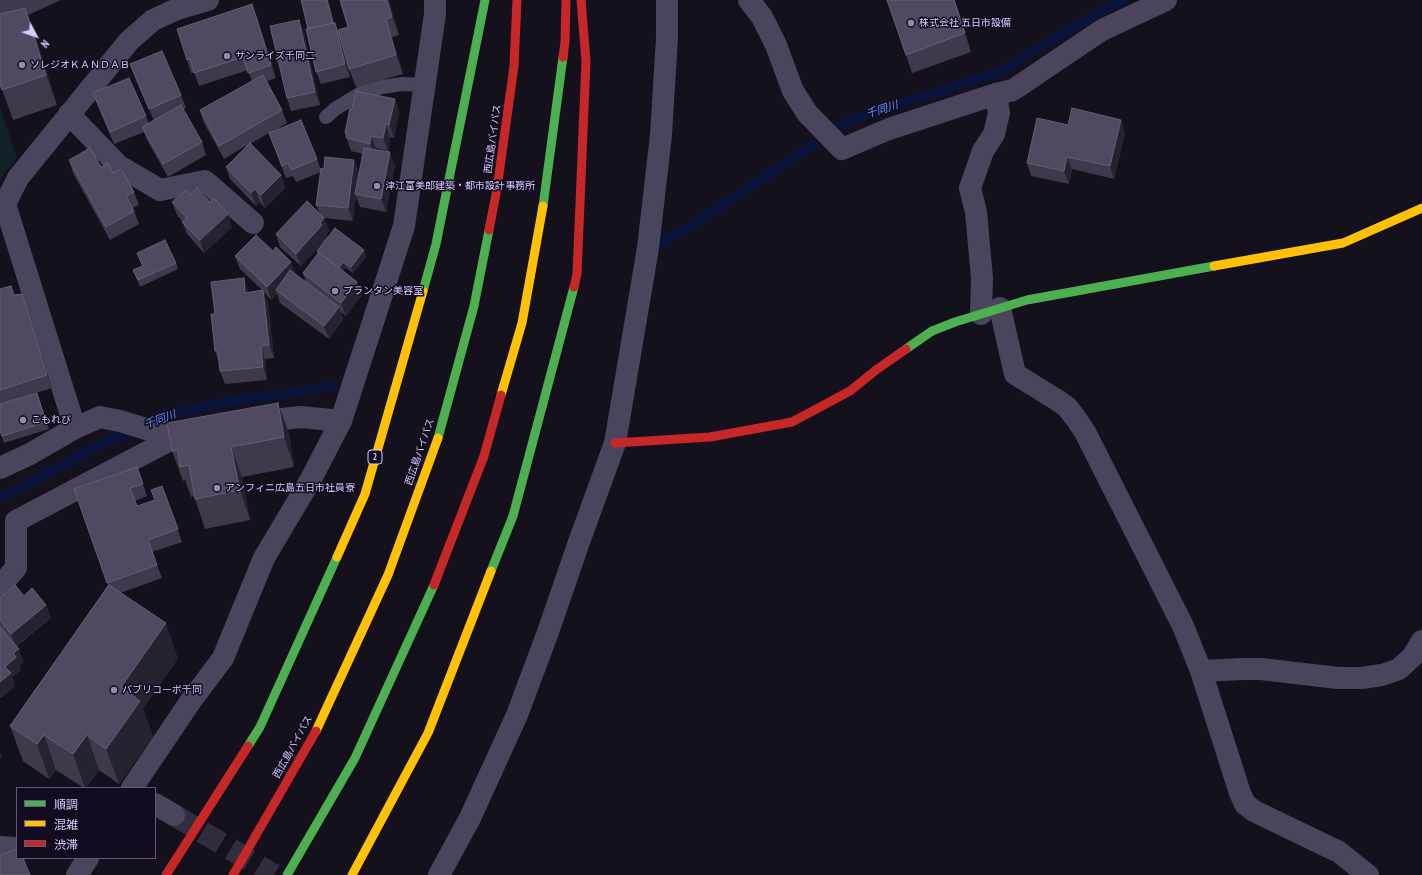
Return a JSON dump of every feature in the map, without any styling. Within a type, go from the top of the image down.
[{"type":"main road","name":"2","points":[[166,875],[260,727],[365,494],[436,244],[485,0]]},
{"type":"main road","name":"西広島バイパス","points":[[233,875],[316,730],[388,575],[437,440],[474,306],[497,189],[514,66],[517,0]]},
{"type":"main road","points":[[287,875],[355,758],[430,596],[484,456],[522,323],[546,192],[565,42],[566,0]]},
{"type":"main road","points":[[352,875],[428,733],[513,516],[577,274],[586,61],[581,0]]},
{"type":"main road","points":[[615,443],[710,437],[792,422],[850,391],[876,370],[932,331],[955,322],[1027,300],[1343,243],[1422,208]]},
{"type":"street","points":[[75,428],[5,204],[18,178],[129,41],[153,20],[177,9],[208,0]]},
{"type":"street","points":[[133,787],[190,702],[223,658],[264,558],[311,479],[340,422],[404,226],[435,14],[435,0]]},
{"type":"street","points":[[439,875],[470,818],[517,715],[615,443],[648,248],[661,135],[667,38],[667,0]]},
{"type":"street","points":[[749,0],[762,17],[776,45],[793,91],[807,113],[842,149],[889,129],[996,94],[1013,90],[1102,30],[1166,0]]},
{"type":"street","points":[[996,94],[1000,113],[994,134],[983,151],[970,188],[976,212],[982,278],[991,311],[1015,374],[1067,407],[1085,432],[1183,626],[1201,671],[1240,793],[1245,804],[1254,811],[1339,852],[1368,875]]},
{"type":"street","points":[[69,114],[119,166],[160,190],[205,181],[253,223]]},
{"type":"street","points":[[0,468],[30,454],[75,428],[100,417],[120,421],[166,436]]},
{"type":"street","points":[[235,425],[265,420],[301,417],[340,422]]},
{"type":"street","points":[[0,586],[16,568],[16,521],[166,436],[214,429]]},
{"type":"street","points":[[1201,671],[1261,669],[1338,678],[1362,678],[1382,675],[1399,669],[1413,656],[1422,641]]},
{"type":"street","points":[[156,805],[174,814]]},
{"type":"street","points":[[0,847],[16,848]]},
{"type":"street","points":[[77,875],[87,859]]},
{"type":"lane","points":[[326,117],[335,109],[363,92],[402,84],[424,86]]},
{"type":"green space","points":[[0,107],[17,158],[0,179]]},
{"type":"building","points":[[301,0],[327,0],[333,23],[308,29]]},
{"type":"building","points":[[340,0],[387,0],[392,17],[386,19],[396,55],[349,69],[338,30],[348,27]]},
{"type":"building","points":[[887,0],[954,0],[965,33],[906,55]]},
{"type":"building","name":"サンライズ千同二","points":[[252,4],[271,65],[248,73],[243,57],[194,73],[190,59],[187,60],[177,29]]},
{"type":"building","points":[[25,8],[46,75],[2,90],[0,84],[0,14]]},
{"type":"building","points":[[299,20],[315,92],[287,98],[270,26]]},
{"type":"building","points":[[335,23],[345,64],[316,72],[306,29]]},
{"type":"building","points":[[162,51],[181,95],[149,109],[130,64]]},
{"type":"building","points":[[263,75],[282,110],[219,146],[200,110]]},
{"type":"building","points":[[129,78],[146,116],[110,132],[93,93]]},
{"type":"building","points":[[356,91],[395,99],[389,125],[386,124],[383,138],[371,136],[370,144],[346,138],[347,133],[345,133],[350,108],[352,109]]},
{"type":"building","points":[[181,105],[202,142],[163,164],[142,127]]},
{"type":"building","points":[[1072,108],[1121,120],[1110,166],[1067,157],[1064,171],[1027,163],[1037,118],[1068,125]]},
{"type":"building","points":[[301,120],[317,159],[291,170],[288,163],[282,166],[269,133]]},
{"type":"building","points":[[250,143],[281,175],[261,195],[255,189],[251,193],[226,167]]},
{"type":"building","points":[[90,148],[101,167],[108,163],[113,173],[121,169],[134,192],[126,196],[134,211],[106,227],[69,160]]},
{"type":"building","points":[[364,148],[390,152],[381,199],[355,194]]},
{"type":"building","points":[[325,157],[354,160],[348,208],[316,205],[321,168],[324,169]]},
{"type":"building","points":[[197,188],[210,202],[214,198],[228,214],[200,240],[182,222],[187,218],[172,202],[186,190],[190,195]]},
{"type":"building","points":[[307,201],[324,218],[320,223],[322,225],[296,254],[276,234]]},
{"type":"building","points":[[335,228],[364,250],[351,267],[343,262],[339,268],[317,251]]},
{"type":"building","points":[[256,235],[273,251],[276,247],[291,262],[267,287],[235,256]]},
{"type":"building","points":[[165,240],[176,263],[138,280],[133,270],[143,266],[137,253]]},
{"type":"building","points":[[319,252],[357,282],[341,303],[303,273]]},
{"type":"building","points":[[290,270],[339,307],[324,326],[276,290]]},
{"type":"building","points":[[244,278],[245,293],[263,290],[269,345],[261,346],[263,367],[220,371],[218,351],[215,351],[211,314],[215,314],[211,282]]},
{"type":"building","points":[[11,286],[14,295],[22,294],[47,375],[0,390],[0,289]]},
{"type":"building","name":"こもれび","points":[[37,393],[46,422],[2,436],[0,431],[0,404]]},
{"type":"building","points":[[278,403],[284,437],[231,447],[240,490],[195,499],[189,465],[180,467],[178,450],[172,451],[167,423]]},
{"type":"building","points":[[137,467],[143,484],[130,488],[137,506],[155,500],[151,490],[162,486],[178,529],[148,540],[157,565],[107,583],[74,489]]},
{"type":"building","points":[[15,585],[24,596],[32,588],[46,605],[11,634],[0,620],[0,598]]},
{"type":"building","points":[[109,585],[166,623],[121,687],[140,701],[106,749],[87,735],[73,754],[44,735],[37,744],[10,726]]},
{"type":"building","points":[[0,627],[19,649],[13,653],[16,657],[5,667],[11,673],[0,682]]},
{"type":"building","points":[[16,849],[16,859],[23,859],[30,875],[0,875],[0,855]]},
{"type":"waterway","name":"千同川","points":[[656,246],[700,220],[851,120],[1001,71],[1088,18],[1122,0]]},
{"type":"waterway","name":"千同川","points":[[0,497],[20,488],[109,440],[182,411],[243,399],[312,390],[334,385]]},
{"type":"tunnel","points":[[174,815],[274,875]]},
{"type":"traffic: fast","points":[[423,291],[436,244],[485,0]]},
{"type":"traffic: fast","points":[[543,206],[563,57]]},
{"type":"traffic: fast","points":[[438,438],[474,306],[489,230]]},
{"type":"traffic: fast","points":[[906,349],[932,331],[955,322],[1027,300],[1214,266]]},
{"type":"traffic: fast","points":[[491,571],[513,516],[574,287]]},
{"type":"traffic: fast","points":[[248,746],[260,727],[337,557]]},
{"type":"traffic: fast","points":[[287,875],[355,758],[434,585]]},
{"type":"traffic: slow","points":[[501,395],[522,323],[543,206]]},
{"type":"traffic: slow","points":[[1214,266],[1343,243],[1422,208]]},
{"type":"traffic: slow","points":[[337,557],[365,494],[423,291]]},
{"type":"traffic: slow","points":[[316,731],[388,575],[438,438]]},
{"type":"traffic: slow","points":[[352,875],[428,733],[491,571]]},
{"type":"traffic: jam","points":[[489,230],[497,189],[514,66],[517,0]]},
{"type":"traffic: jam","points":[[563,57],[565,42],[566,0]]},
{"type":"traffic: jam","points":[[574,287],[577,274],[586,61],[581,0]]},
{"type":"traffic: jam","points":[[615,443],[710,437],[792,422],[850,391],[906,349]]},
{"type":"traffic: jam","points":[[434,585],[484,456],[501,395]]},
{"type":"traffic: jam","points":[[233,875],[316,731]]},
{"type":"traffic: jam","points":[[166,875],[248,746]]},
{"type":"place","name":"株式会社 五日市設備","points":[[911,23]]},
{"type":"place","name":"サンライズ千同二","points":[[227,56]]},
{"type":"place","name":"ソレジオＫＡＮＤＡＢ","points":[[22,65]]},
{"type":"place","name":"津江富美郎建築・都市設計事務所","points":[[377,186]]},
{"type":"place","name":"プランタン美容室","points":[[335,291]]},
{"type":"place","name":"こもれび","points":[[23,420]]},
{"type":"place","name":"アンフィニ広島五日市社員寮","points":[[217,488]]},
{"type":"place","name":"パブリコーポ千同","points":[[114,690]]}]
